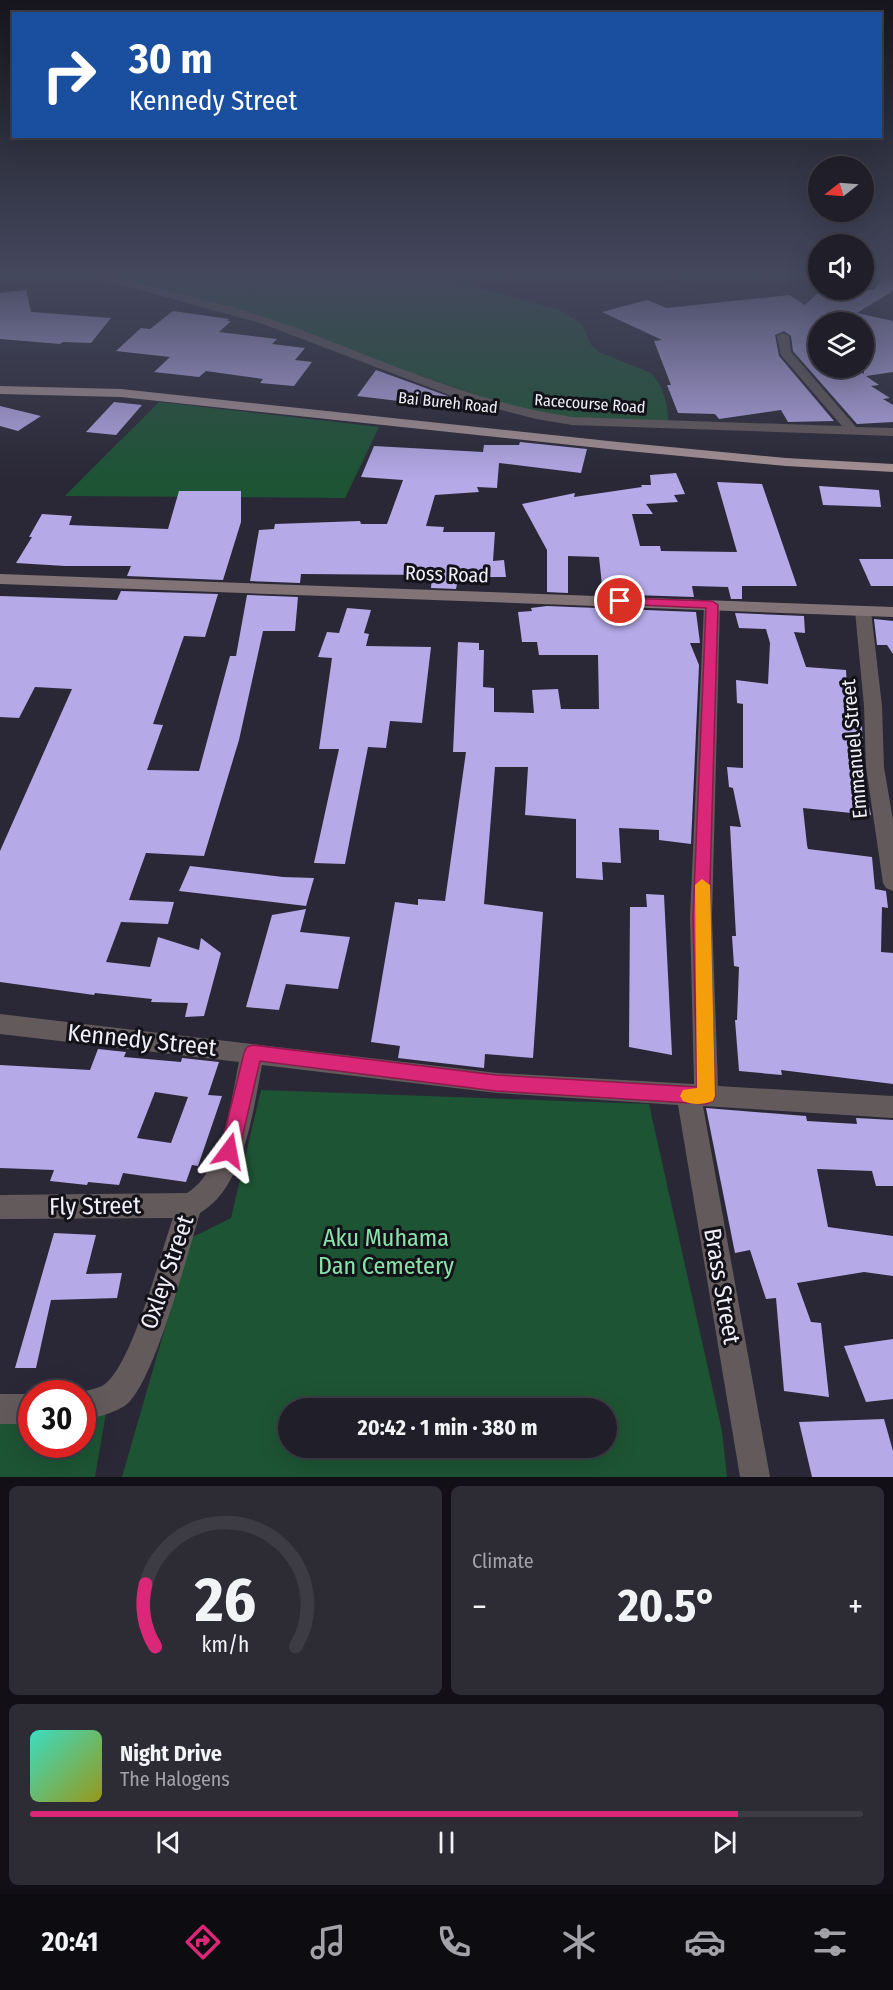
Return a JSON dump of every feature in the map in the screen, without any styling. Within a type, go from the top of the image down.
[{"type":"highway","name":"Bai Bureh Road","points":[[0,381],[135,385],[774,452],[893,456]]},
{"type":"highway","points":[[0,390],[121,393],[664,451],[786,462],[893,468]]},
{"type":"main road","name":"Ross Road","points":[[0,579],[893,612]]},
{"type":"street","name":"Racecourse Road","points":[[327,344],[475,400],[530,416],[583,422],[893,432]]},
{"type":"street","points":[[784,344],[785,353],[851,429]]},
{"type":"street","name":"Brass Street","points":[[712,605],[697,1096],[755,1477]]},
{"type":"street","name":"Emmanuel Street","points":[[863,611],[873,706],[875,767],[893,883]]},
{"type":"street","name":"Kennedy Street","points":[[0,1024],[496,1083],[893,1107]]},
{"type":"street","name":"Oxley Street","points":[[96,1403],[117,1392],[136,1362],[190,1205],[207,1195],[218,1180],[229,1151],[253,1053]]},
{"type":"street","name":"Fly Street","points":[[0,1207],[190,1205]]},
{"type":"street","points":[[0,1410],[18,1409]]},
{"type":"green space","points":[[325,344],[591,344],[599,352],[651,373],[664,395],[668,420],[575,421],[495,401]]},
{"type":"green space","points":[[159,402],[379,427],[345,498],[65,496]]},
{"type":"green space","name":"Aku Muhama Dan Cemetery","points":[[261,1090],[649,1104],[722,1431],[727,1477],[122,1477],[191,1238],[231,1218]]},
{"type":"green space","points":[[96,1407],[107,1407],[95,1477],[0,1477],[0,1409],[18,1409],[18,1458],[96,1458]]},
{"type":"building","points":[[124,344],[272,344],[305,348],[295,360],[312,362],[294,386],[260,383],[263,379],[206,371],[199,377],[154,372],[170,357],[116,351]]},
{"type":"building","points":[[655,344],[777,344],[779,356],[834,421],[788,422],[781,410],[719,419],[715,414],[678,413],[667,385],[671,385]]},
{"type":"building","points":[[792,344],[808,344],[808,368],[793,351]]},
{"type":"building","points":[[874,344],[893,344],[893,372],[874,375]]},
{"type":"building","points":[[376,370],[467,403],[465,409],[357,396]]},
{"type":"building","points":[[817,378],[869,378],[879,385],[871,386],[890,398],[883,399],[893,405],[893,422],[857,424]]},
{"type":"building","points":[[114,402],[142,405],[116,435],[86,432]]},
{"type":"building","points":[[0,406],[41,416],[18,431],[0,426]]},
{"type":"building","points":[[520,442],[587,449],[581,473],[499,463],[497,488],[477,487],[479,492],[435,495],[426,526],[444,527],[443,532],[495,532],[493,561],[504,560],[506,577],[466,577],[466,580],[458,579],[456,589],[431,588],[432,575],[301,574],[300,583],[250,581],[259,530],[274,529],[275,524],[360,521],[361,524],[387,524],[403,480],[361,477],[374,446],[483,452],[484,445],[519,445]]},
{"type":"building","points":[[676,473],[685,494],[674,495],[678,502],[646,504],[653,514],[632,514],[640,546],[660,546],[661,551],[737,552],[717,482],[762,484],[797,586],[742,586],[742,599],[731,599],[728,587],[692,586],[694,597],[603,594],[599,557],[568,556],[568,593],[547,592],[547,550],[522,504],[575,493],[574,497],[642,487],[641,485],[651,485],[650,475]]},
{"type":"building","points":[[819,486],[879,490],[881,507],[823,505]]},
{"type":"building","points":[[179,491],[241,491],[241,522],[223,580],[127,576],[131,566],[16,563],[32,537],[29,537],[42,514],[72,516],[69,525],[168,529]]},
{"type":"building","points":[[859,559],[893,559],[893,586],[871,586]]},
{"type":"building","points":[[121,591],[218,594],[205,637],[184,636],[153,724],[163,725],[147,770],[199,771],[230,656],[236,656],[247,595],[298,597],[295,631],[263,631],[239,740],[204,856],[146,853],[129,900],[174,902],[168,924],[121,922],[106,962],[150,967],[158,937],[199,950],[201,938],[221,953],[204,1016],[185,1017],[188,1003],[151,1002],[152,999],[95,993],[94,995],[0,982],[0,851],[72,689],[35,687],[19,718],[0,717],[0,596],[117,600]]},
{"type":"building","points":[[547,606],[696,612],[700,643],[690,643],[699,665],[691,844],[659,840],[659,830],[619,828],[621,863],[602,862],[603,880],[576,878],[576,819],[525,815],[528,767],[495,767],[484,904],[543,912],[533,1058],[485,1054],[484,1068],[398,1058],[400,1046],[371,1042],[395,902],[418,905],[418,899],[445,901],[466,752],[453,752],[458,642],[479,643],[479,650],[484,650],[483,687],[494,688],[494,712],[534,713],[532,690],[558,689],[561,709],[599,709],[598,655],[539,655],[537,642],[522,642],[518,612],[532,611],[531,608]]},
{"type":"building","points":[[347,608],[371,610],[364,633],[369,634],[366,646],[431,647],[422,723],[390,721],[386,748],[368,747],[345,864],[314,863],[339,749],[319,749],[332,658],[318,657],[327,632],[339,633]]},
{"type":"building","points":[[735,613],[804,616],[805,633],[794,632],[806,667],[846,670],[849,724],[862,726],[865,791],[871,815],[803,808],[807,845],[808,849],[872,857],[875,889],[886,891],[888,908],[882,907],[881,952],[893,953],[893,1084],[781,1070],[782,1075],[739,1071],[735,1020],[737,1020],[739,967],[734,966],[732,936],[736,936],[730,826],[741,827],[733,788],[729,787],[727,767],[743,768],[743,704],[737,703],[736,680],[768,684],[770,643],[766,629],[739,628]]},
{"type":"building","points":[[874,619],[893,621],[893,654],[887,645],[877,645]]},
{"type":"building","points":[[190,866],[283,877],[314,878],[306,906],[179,891]]},
{"type":"building","points":[[646,894],[664,895],[672,1055],[629,1047],[630,907],[647,907]]},
{"type":"building","points":[[306,909],[300,932],[350,937],[338,989],[286,984],[279,1010],[246,1007],[272,915]]},
{"type":"building","points":[[98,1049],[126,1052],[124,1057],[181,1062],[182,1058],[219,1062],[208,1095],[222,1096],[198,1166],[192,1165],[186,1182],[123,1173],[119,1185],[88,1182],[87,1185],[50,1181],[54,1170],[0,1168],[0,1065],[90,1070]],"holes":[[[155,1092],[188,1097],[171,1143],[137,1138]]]},
{"type":"building","points":[[706,1108],[806,1116],[807,1121],[857,1124],[856,1118],[893,1120],[893,1186],[876,1186],[872,1171],[817,1169],[828,1227],[893,1236],[893,1276],[864,1272],[797,1283],[811,1322],[821,1323],[829,1397],[784,1391],[776,1298],[766,1299],[750,1250],[735,1253]]},
{"type":"building","points":[[54,1233],[96,1235],[86,1274],[122,1273],[117,1298],[51,1300],[36,1368],[15,1368]]},
{"type":"building","points":[[893,1339],[893,1399],[866,1402],[844,1346]]},
{"type":"building","points":[[884,1419],[893,1451],[893,1477],[812,1477],[799,1422]]},
{"type":"slow traffic","points":[[689,1096],[706,1096],[702,885]]},
{"type":"route","points":[[229,1151],[253,1053],[496,1083],[706,1096],[701,917],[712,605],[620,601]]}]
